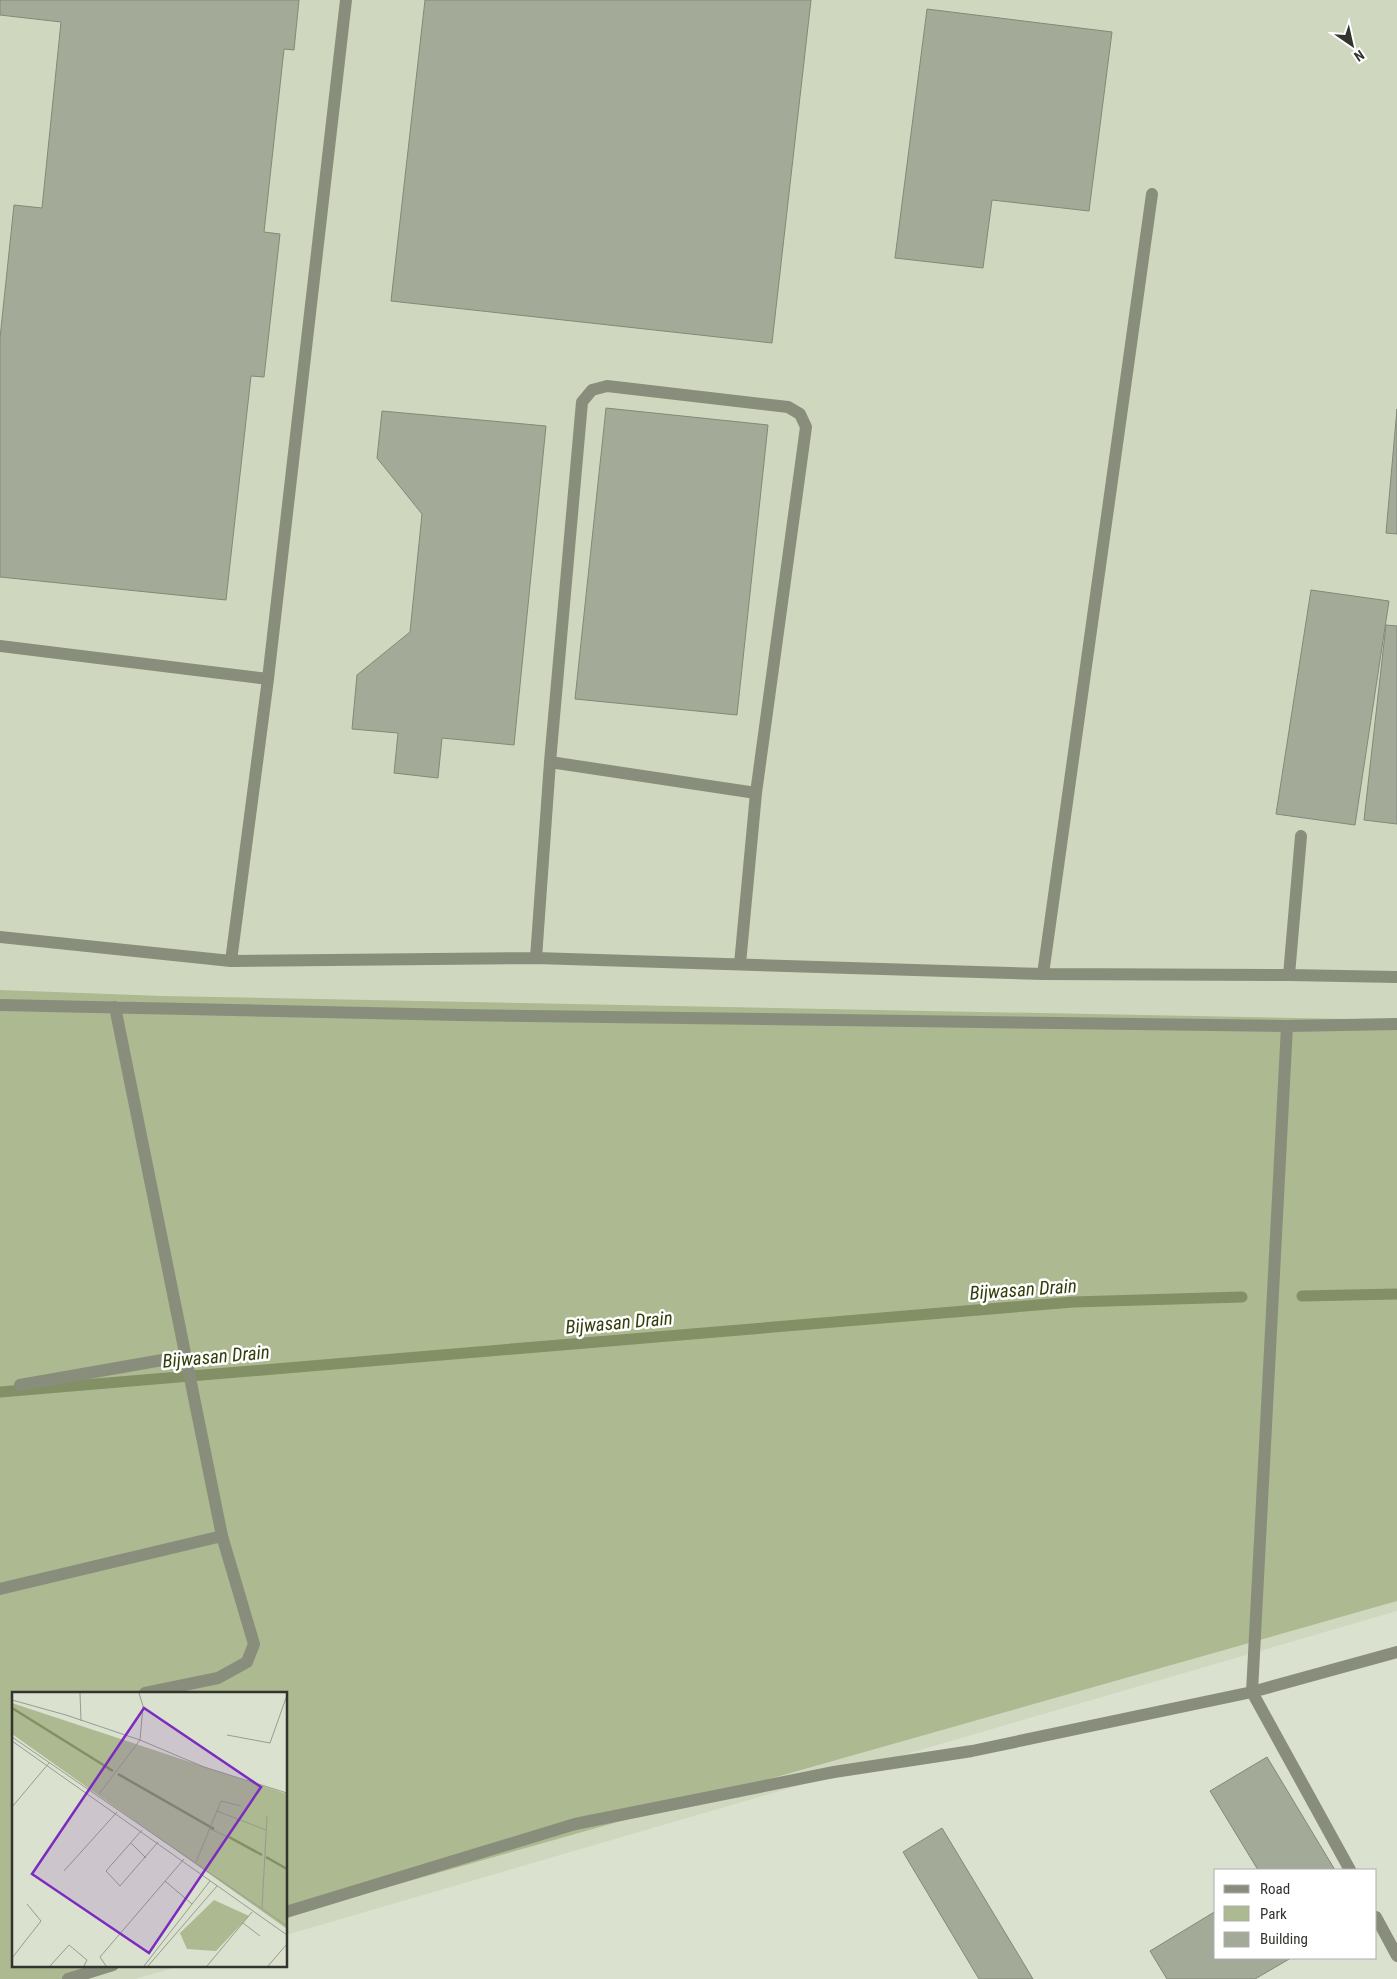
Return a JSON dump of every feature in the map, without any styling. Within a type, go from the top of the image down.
[{"type":"street","points":[[231,962],[268,679],[346,0]]},
{"type":"street","points":[[1043,974],[1152,194]]},
{"type":"street","points":[[536,958],[550,762],[582,402],[592,390],[607,386],[788,407],[800,414],[806,427],[756,793],[740,964]]},
{"type":"street","points":[[0,646],[268,679]]},
{"type":"street","points":[[550,762],[756,793]]},
{"type":"street","points":[[1289,975],[1301,836]]},
{"type":"street","points":[[0,937],[231,962],[536,958],[1043,974],[1397,977]]},
{"type":"street","points":[[0,1005],[458,1015],[1287,1026],[1397,1024]]},
{"type":"street","points":[[115,1007],[222,1536],[254,1644],[247,1662],[218,1678],[150,1692]]},
{"type":"street","points":[[1287,1026],[1252,1692],[1349,1869]]},
{"type":"street","points":[[20,1385],[186,1357]]},
{"type":"street","points":[[0,1589],[222,1536]]},
{"type":"street","points":[[288,1911],[575,1824],[834,1772],[972,1751],[1252,1692],[1397,1652]]},
{"type":"street","points":[[1377,1919],[1397,1956]]},
{"type":"street","points":[[68,1979],[110,1966]]},
{"type":"shaded area","points":[[0,0],[1397,0],[1397,1611],[288,1934],[288,1692],[12,1692],[12,1966],[180,1966],[136,1979],[0,1979]]},
{"type":"green space","points":[[0,990],[163,996],[1397,1020],[1397,1601],[288,1915],[288,1692],[12,1692],[12,1966],[110,1966],[65,1979],[0,1979]]},
{"type":"building","points":[[0,0],[299,0],[294,50],[284,49],[264,232],[280,234],[264,377],[251,376],[226,600],[0,577],[0,338],[14,205],[42,208],[61,22],[0,15]]},
{"type":"building","points":[[425,0],[811,0],[772,343],[391,301]]},
{"type":"building","points":[[927,9],[1112,32],[1089,211],[992,200],[983,268],[895,258]]},
{"type":"building","points":[[606,408],[768,425],[737,715],[575,699]]},
{"type":"building","points":[[1397,409],[1397,534],[1386,533]]},
{"type":"building","points":[[382,411],[546,426],[514,745],[442,738],[438,778],[394,773],[398,733],[352,729],[357,675],[410,632],[422,514],[377,458]]},
{"type":"building","points":[[1311,590],[1389,601],[1355,825],[1276,814]]},
{"type":"building","points":[[1386,625],[1397,626],[1397,824],[1364,820]]},
{"type":"building","points":[[1267,1757],[1334,1869],[1257,1869],[1210,1791]]},
{"type":"building","points":[[942,1828],[1033,1979],[979,1979],[903,1852]]},
{"type":"building","points":[[1214,1912],[1214,1959],[1289,1959],[1255,1979],[1167,1979],[1150,1951]]},
{"type":"waterway","name":"Bijwasan Drain","points":[[1302,1296],[1397,1294]]},
{"type":"waterway","name":"Bijwasan Drain","points":[[0,1392],[1073,1302],[1242,1297]]}]
